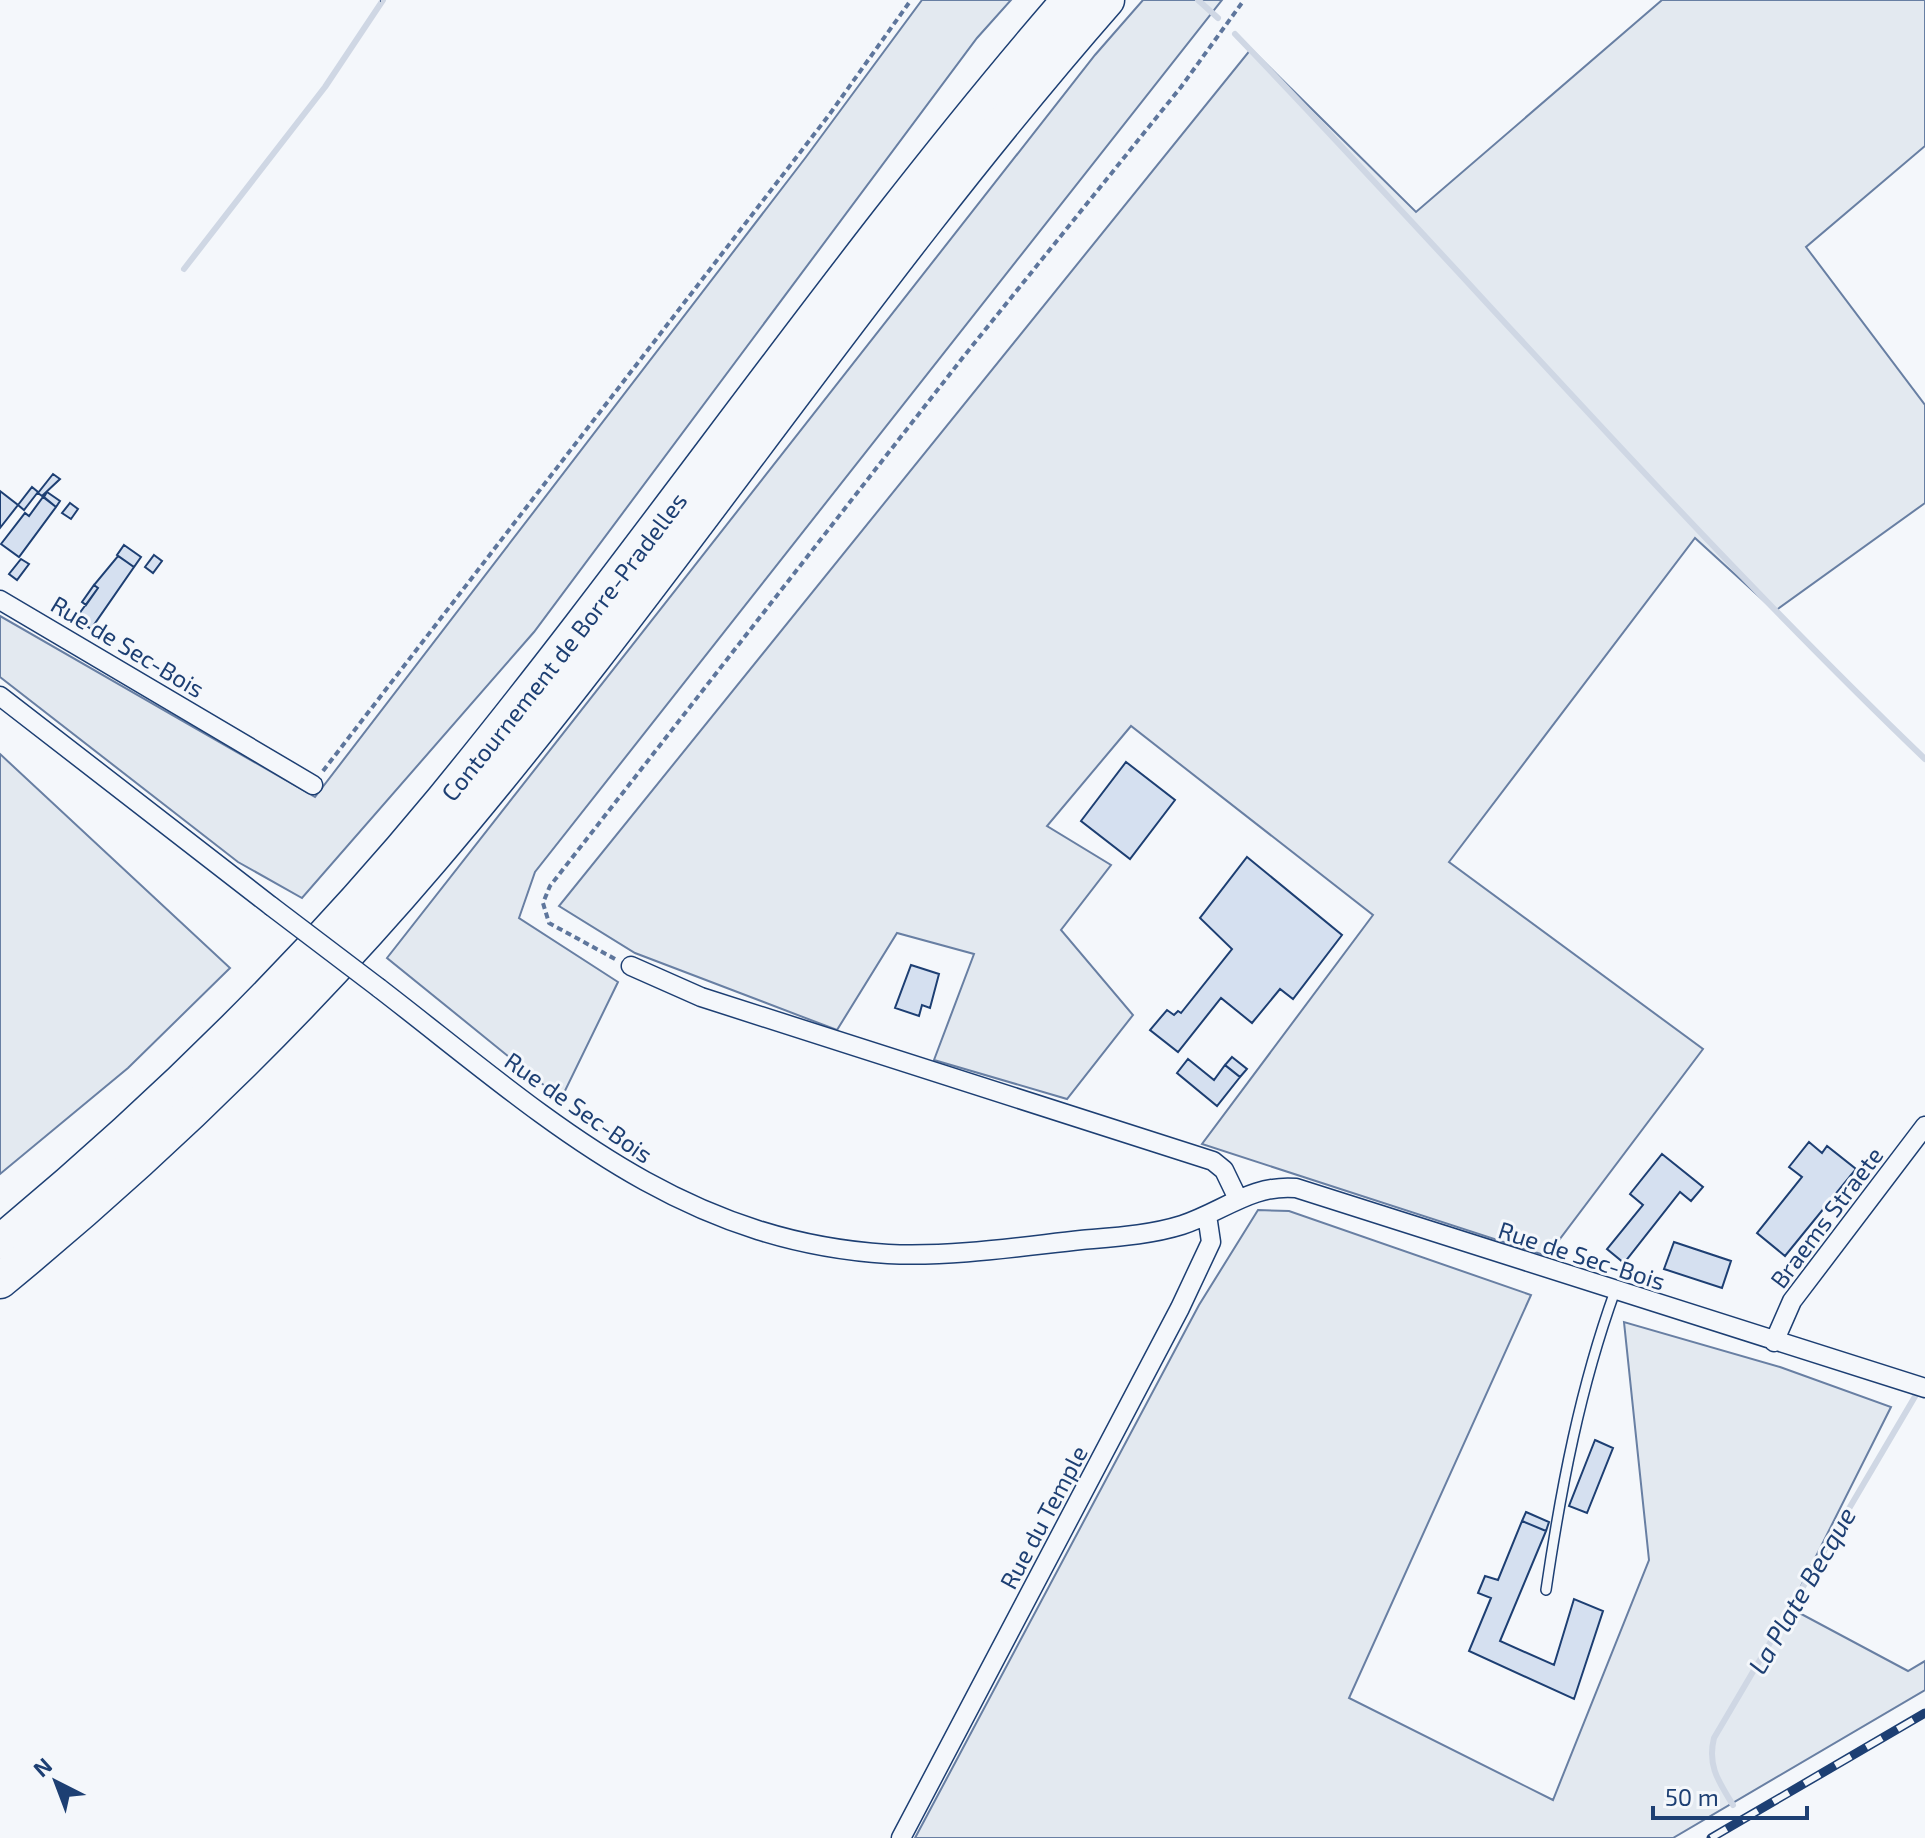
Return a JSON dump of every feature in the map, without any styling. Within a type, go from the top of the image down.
[{"type":"highway","name":"Contournement de Borre-Pradelles","points":[[0,1242],[97,1159],[213,1050],[296,966],[417,830],[520,704],[933,164],[1069,0]]},
{"type":"highway","points":[[0,1281],[128,1171],[236,1069],[336,966],[424,868],[567,692],[947,194],[1107,0]]},
{"type":"street","name":"Rue de Sec-Bois","points":[[0,600],[313,785]]},
{"type":"street","name":"Rue de Sec-Bois","points":[[0,696],[551,1121],[620,1168],[681,1202],[756,1231],[843,1249],[928,1254],[1141,1234],[1207,1215],[1264,1189],[1304,1190],[1918,1386]]},
{"type":"street","points":[[631,966],[715,1001],[1213,1161],[1224,1170],[1238,1199]]},
{"type":"street","name":"Braems Straete","points":[[1774,1342],[1792,1301],[1925,1126]]},
{"type":"street","name":"Rue du Temple","points":[[901,1838],[1180,1308],[1211,1242],[1207,1215]]},
{"type":"lane","points":[[1546,1590],[1562,1482],[1615,1291]]},
{"type":"path","points":[[313,785],[829,115],[911,0]]},
{"type":"path","points":[[631,966],[549,923],[543,903],[550,886],[964,356],[1181,87],[1244,0]]},
{"type":"shaded area","points":[[922,0],[1011,0],[977,38],[534,632],[302,898],[238,862],[0,677],[0,616],[315,797],[806,157]]},
{"type":"shaded area","points":[[1143,0],[1222,0],[535,872],[519,918],[618,982],[561,1099],[387,958],[1095,55]]},
{"type":"shaded area","points":[[1662,0],[1925,0],[1925,146],[1806,247],[1925,405],[1925,503],[1775,611],[1695,538],[1449,862],[1703,1049],[1547,1256],[1202,1144],[1373,915],[1131,726],[1047,826],[1111,865],[1061,930],[1133,1015],[1067,1099],[934,1060],[974,954],[897,933],[837,1030],[635,953],[559,906],[1251,49],[1416,212]]},
{"type":"shaded area","points":[[0,754],[230,968],[128,1068],[0,1174]]},
{"type":"shaded area","points":[[1258,1210],[1289,1211],[1531,1295],[1349,1698],[1553,1800],[1649,1560],[1624,1322],[1780,1367],[1891,1407],[1790,1608],[1908,1671],[1925,1661],[1925,1690],[1673,1838],[915,1838],[1199,1305]]},
{"type":"building","points":[[53,474],[60,479],[42,496],[38,493]]},
{"type":"building","points":[[32,487],[38,492],[24,510],[18,505]]},
{"type":"building","points":[[0,491],[18,505],[0,528]]},
{"type":"building","points":[[47,492],[60,501],[56,507],[44,497]]},
{"type":"building","points":[[43,497],[56,507],[19,557],[1,544],[25,513],[29,516]]},
{"type":"building","points":[[70,503],[78,509],[71,519],[62,513]]},
{"type":"building","points":[[124,545],[141,557],[134,567],[117,555]]},
{"type":"building","points":[[154,555],[162,561],[153,573],[145,567]]},
{"type":"building","points":[[118,556],[134,567],[91,629],[76,618],[98,588],[94,585]]},
{"type":"building","points":[[21,559],[29,564],[17,580],[9,574]]},
{"type":"building","points":[[94,585],[98,588],[86,605],[82,602]]},
{"type":"building","points":[[1126,762],[1175,800],[1130,859],[1081,821]]},
{"type":"building","points":[[1247,857],[1342,935],[1293,999],[1280,989],[1252,1023],[1221,998],[1178,1052],[1150,1030],[1167,1010],[1174,1015],[1178,1011],[1181,1013],[1232,949],[1200,918]]},
{"type":"building","points":[[911,965],[939,974],[930,1008],[922,1005],[919,1016],[895,1008]]},
{"type":"building","points":[[1232,1057],[1247,1069],[1240,1077],[1225,1065]]},
{"type":"building","points":[[1188,1059],[1214,1080],[1225,1065],[1240,1077],[1217,1106],[1177,1073]]},
{"type":"building","points":[[1809,1142],[1822,1153],[1827,1146],[1856,1169],[1785,1256],[1757,1233],[1802,1177],[1789,1167]]},
{"type":"building","points":[[1662,1154],[1703,1187],[1691,1201],[1680,1192],[1624,1263],[1607,1249],[1643,1205],[1630,1194]]},
{"type":"building","points":[[1674,1242],[1731,1261],[1722,1288],[1664,1269]]},
{"type":"building","points":[[1595,1440],[1613,1448],[1587,1513],[1569,1506]]},
{"type":"building","points":[[1526,1512],[1549,1522],[1546,1531],[1522,1521]]},
{"type":"building","points":[[1522,1521],[1546,1531],[1500,1641],[1554,1665],[1574,1599],[1603,1611],[1574,1699],[1469,1651],[1491,1598],[1478,1593],[1485,1576],[1498,1580]]},
{"type":"waterway","points":[[184,269],[325,87],[383,0]]},
{"type":"waterway","points":[[1198,0],[1218,18]]},
{"type":"waterway","points":[[1235,34],[1748,582],[1925,759]]},
{"type":"waterway","name":"La Plate Becque","points":[[1733,1805],[1713,1765],[1714,1738],[1920,1388]]},
{"type":"railway","points":[[1711,1838],[1925,1713]]}]
